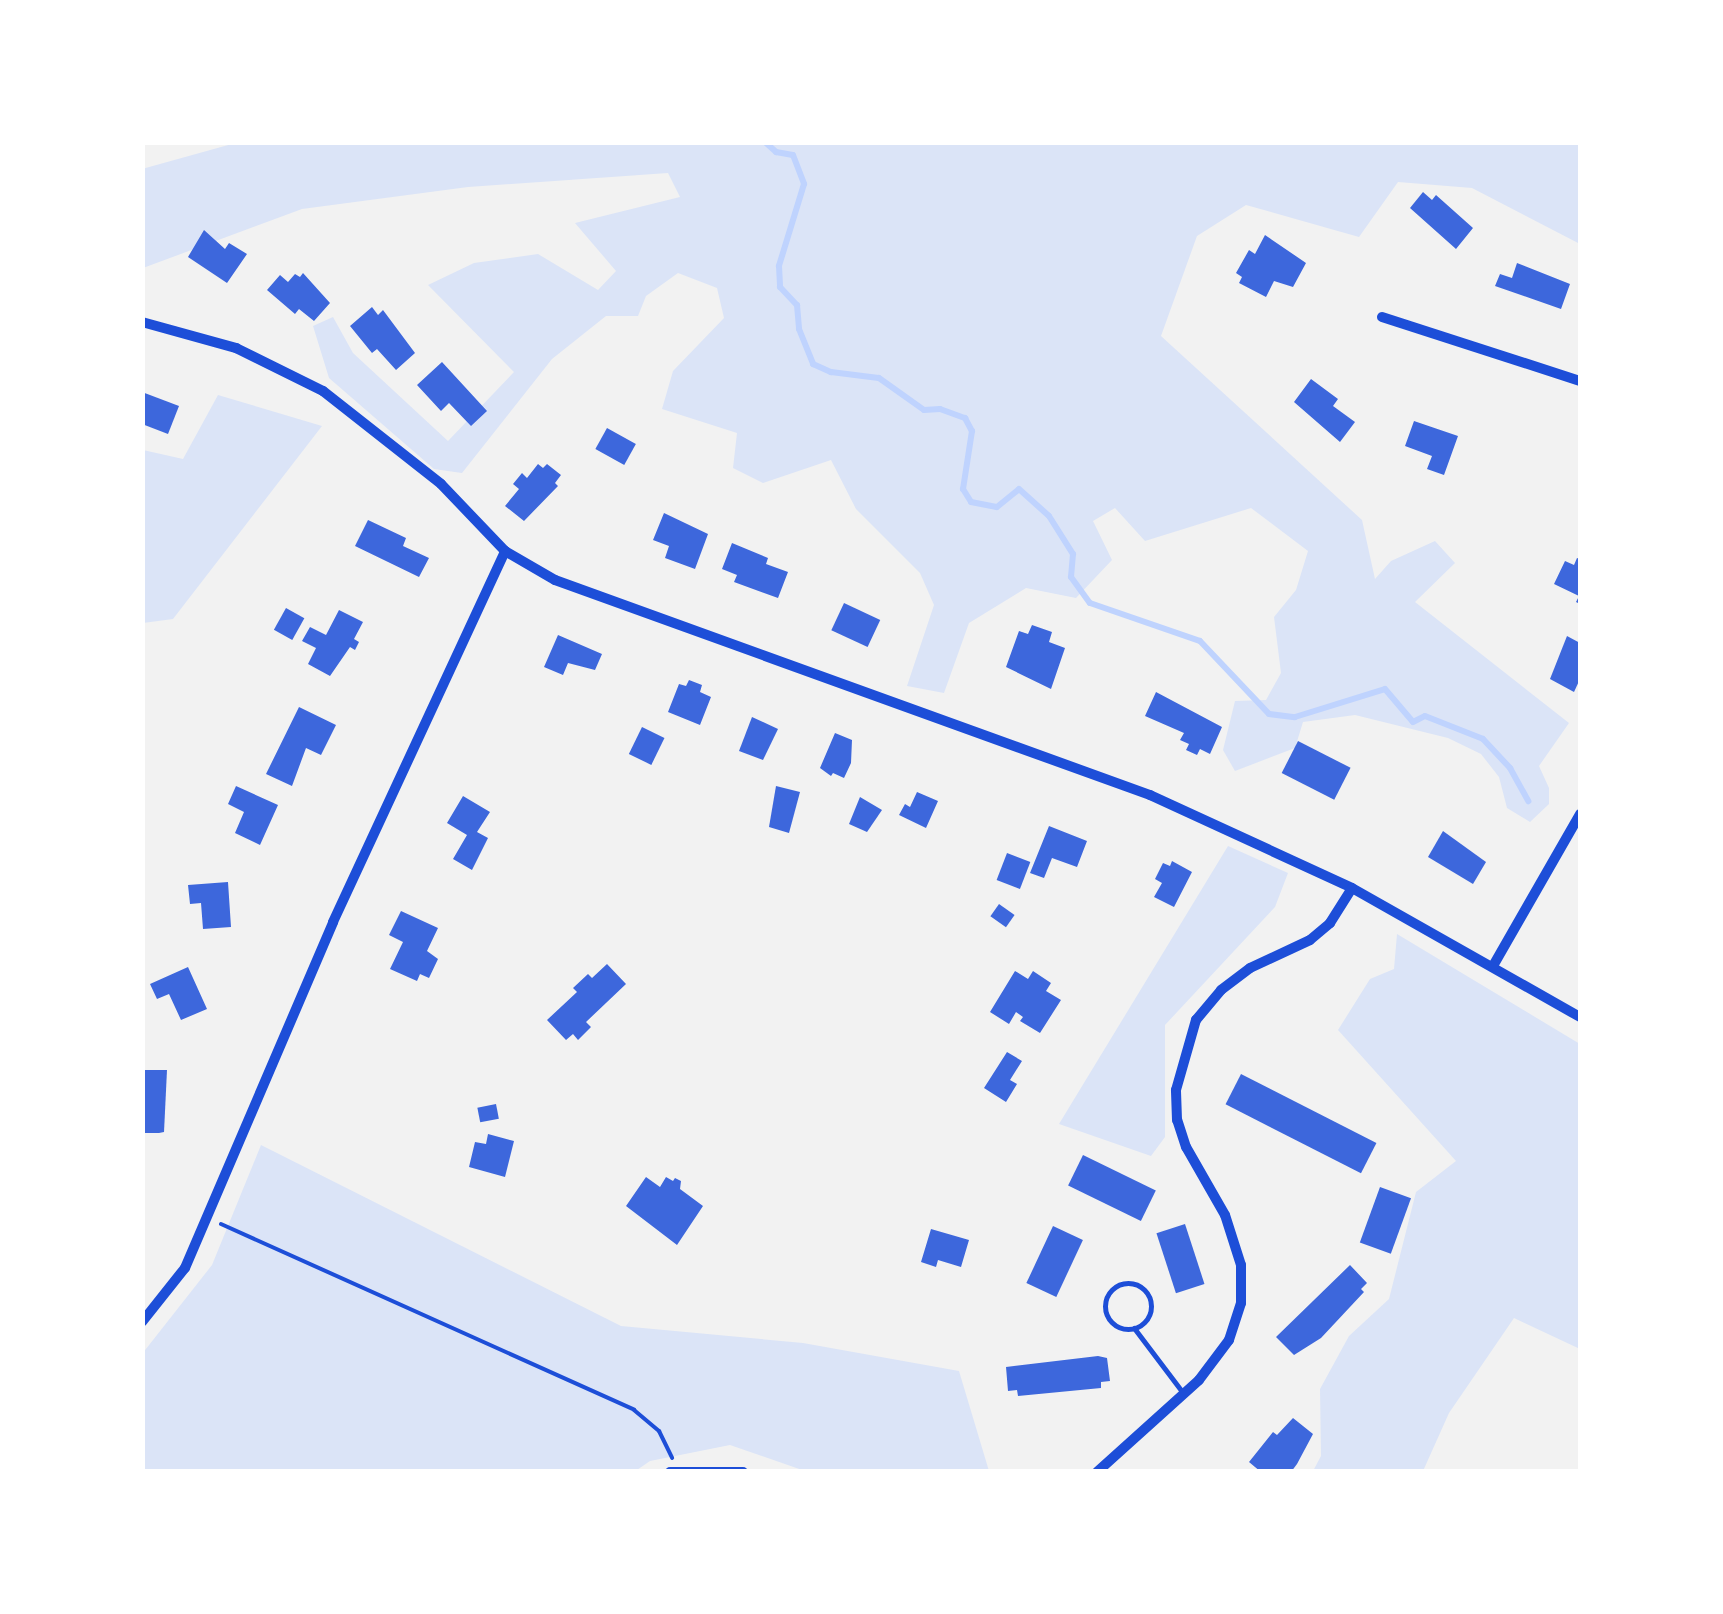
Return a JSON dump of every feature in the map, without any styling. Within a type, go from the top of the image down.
[{"type":"street","points":[[1382,317],[1580,381]]},
{"type":"street","points":[[142,322],[236,348],[323,392],[441,484],[505,552],[556,580],[1150,795],[1352,888],[1580,1017]]},
{"type":"street","points":[[142,1322],[186,1268],[333,922],[505,552]]},
{"type":"street","points":[[1493,966],[1580,814]]},
{"type":"street","points":[[1097,1472],[1184,1394],[1229,1340],[1240,1303],[1241,1266],[1225,1216],[1186,1147],[1177,1120],[1176,1090],[1183,1052],[1196,1020],[1221,990],[1250,968],[1310,940],[1330,923],[1352,888]]},
{"type":"street","points":[[673,1470],[743,1472]]},
{"type":"lane","points":[[1134,1328],[1150,1313],[1149,1298],[1140,1287],[1126,1283],[1108,1295],[1106,1310],[1113,1323],[1134,1328],[1184,1394]]},
{"type":"path","points":[[208,1218],[634,1410],[660,1431],[673,1470]]},
{"type":"shaded area","points":[[239,142],[1580,143],[1580,244],[1472,188],[1398,182],[1359,237],[1246,205],[1197,236],[1161,336],[1362,520],[1375,579],[1391,561],[1435,541],[1455,563],[1415,602],[1569,723],[1539,766],[1549,788],[1549,804],[1530,822],[1507,808],[1499,777],[1481,754],[1448,738],[1355,715],[1303,722],[1295,748],[1235,771],[1223,750],[1235,701],[1266,700],[1281,673],[1274,617],[1296,590],[1308,551],[1251,508],[1145,541],[1115,508],[1093,521],[1112,560],[1076,598],[1026,588],[969,623],[944,693],[907,686],[934,605],[920,573],[856,509],[831,460],[763,483],[733,468],[737,433],[662,409],[673,371],[724,318],[717,288],[678,273],[646,296],[638,316],[606,316],[552,359],[462,473],[434,469],[329,378],[313,326],[333,317],[353,353],[448,441],[514,372],[428,285],[474,263],[538,254],[598,290],[616,271],[575,223],[680,197],[668,173],[468,187],[302,209],[143,268],[142,169]]},
{"type":"shaded area","points":[[218,395],[322,426],[173,619],[143,623],[143,450],[183,459]]},
{"type":"shaded area","points":[[1228,846],[1288,873],[1275,907],[1165,1025],[1165,1137],[1151,1156],[1059,1124]]},
{"type":"shaded area","points":[[1397,934],[1580,1044],[1580,1349],[1514,1318],[1449,1413],[1423,1471],[1313,1471],[1321,1456],[1320,1389],[1349,1336],[1389,1299],[1416,1192],[1456,1161],[1338,1030],[1370,979],[1394,969]]},
{"type":"shaded area","points":[[261,1145],[621,1326],[803,1343],[959,1371],[989,1471],[805,1471],[730,1445],[650,1461],[634,1472],[143,1471],[142,1354],[212,1265]]},
{"type":"building","points":[[1423,192],[1432,200],[1436,195],[1473,228],[1456,249],[1410,208]]},
{"type":"building","points":[[204,230],[225,249],[229,243],[247,254],[227,283],[188,257]]},
{"type":"building","points":[[1265,235],[1306,263],[1293,287],[1274,281],[1266,297],[1239,283],[1242,277],[1236,273],[1249,250],[1255,254]]},
{"type":"building","points":[[1517,263],[1570,284],[1561,309],[1495,286],[1500,274],[1512,278]]},
{"type":"building","points":[[303,273],[330,303],[314,321],[299,309],[295,314],[267,290],[280,275],[288,282],[295,274],[300,277]]},
{"type":"building","points":[[372,307],[378,315],[383,310],[415,353],[396,370],[377,349],[372,353],[350,326]]},
{"type":"building","points":[[442,362],[487,411],[471,426],[449,403],[441,411],[417,385]]},
{"type":"building","points":[[1311,379],[1338,399],[1333,406],[1355,422],[1340,442],[1294,402]]},
{"type":"building","points":[[142,392],[179,406],[168,434],[142,424]]},
{"type":"building","points":[[1414,421],[1458,436],[1444,475],[1427,469],[1432,456],[1405,446]]},
{"type":"building","points":[[607,428],[636,444],[624,465],[595,449]]},
{"type":"building","points":[[538,464],[543,468],[547,464],[561,475],[555,483],[558,486],[524,521],[505,506],[519,489],[513,484],[522,473],[527,478]]},
{"type":"building","points":[[664,513],[708,534],[695,569],[665,558],[669,546],[653,540]]},
{"type":"building","points":[[368,520],[406,538],[403,546],[429,558],[419,577],[355,546]]},
{"type":"building","points":[[732,543],[768,558],[766,564],[788,572],[778,598],[734,582],[737,575],[722,569]]},
{"type":"building","points":[[1577,558],[1580,604],[1576,602],[1579,596],[1554,584],[1565,561],[1574,565]]},
{"type":"building","points":[[844,603],[880,620],[868,647],[831,630]]},
{"type":"building","points":[[286,608],[304,618],[292,640],[274,630]]},
{"type":"building","points":[[339,610],[363,622],[354,639],[359,642],[355,650],[350,647],[330,676],[308,664],[316,648],[302,641],[310,627],[326,635]]},
{"type":"building","points":[[1032,625],[1052,632],[1049,642],[1065,648],[1051,689],[1006,667],[1019,631],[1028,634]]},
{"type":"building","points":[[558,635],[602,654],[595,670],[568,663],[563,675],[544,667]]},
{"type":"building","points":[[1567,636],[1580,643],[1580,679],[1574,692],[1550,679]]},
{"type":"building","points":[[689,680],[702,685],[700,692],[711,697],[700,725],[668,712],[679,684],[686,686]]},
{"type":"building","points":[[1156,692],[1222,727],[1210,754],[1200,749],[1197,755],[1186,750],[1189,744],[1180,740],[1184,733],[1145,716]]},
{"type":"building","points":[[299,707],[336,725],[321,755],[306,748],[292,786],[266,774]]},
{"type":"building","points":[[752,717],[778,729],[763,760],[739,751]]},
{"type":"building","points":[[642,727],[664,738],[651,765],[629,754]]},
{"type":"building","points":[[835,733],[852,740],[851,763],[844,778],[833,773],[831,776],[820,768]]},
{"type":"building","points":[[1298,741],[1351,768],[1334,800],[1282,773]]},
{"type":"building","points":[[236,786],[278,805],[260,845],[235,833],[244,812],[228,804]]},
{"type":"building","points":[[776,786],[800,792],[789,833],[769,827]]},
{"type":"building","points":[[917,792],[938,801],[926,828],[899,815],[905,804],[910,807]]},
{"type":"building","points":[[463,796],[490,812],[477,832],[488,838],[472,870],[453,859],[467,835],[447,823]]},
{"type":"building","points":[[860,797],[882,810],[867,832],[849,824]]},
{"type":"building","points":[[1049,826],[1087,841],[1077,867],[1052,858],[1044,878],[1030,873]]},
{"type":"building","points":[[1443,831],[1486,862],[1473,884],[1428,857]]},
{"type":"building","points":[[1007,853],[1030,862],[1020,889],[997,880]]},
{"type":"building","points":[[1172,861],[1192,872],[1174,907],[1154,897],[1162,883],[1155,879],[1163,863],[1170,866]]},
{"type":"building","points":[[228,882],[231,927],[203,929],[201,903],[190,904],[188,885]]},
{"type":"building","points":[[999,904],[1015,915],[1006,927],[990,916]]},
{"type":"building","points":[[401,911],[438,928],[427,951],[438,959],[429,978],[420,974],[417,981],[390,969],[403,942],[389,935]]},
{"type":"building","points":[[607,964],[626,984],[586,1022],[591,1027],[578,1040],[573,1034],[566,1040],[547,1020],[577,992],[573,988],[588,974],[592,978]]},
{"type":"building","points":[[188,967],[207,1009],[181,1020],[169,994],[157,999],[150,984]]},
{"type":"building","points":[[1015,971],[1028,979],[1033,971],[1051,983],[1046,991],[1061,1000],[1040,1033],[1020,1021],[1023,1017],[1016,1012],[1009,1024],[990,1012]]},
{"type":"building","points":[[1007,1052],[1022,1061],[1010,1080],[1017,1084],[1006,1102],[984,1088]]},
{"type":"building","points":[[143,1070],[167,1070],[164,1132],[142,1133]]},
{"type":"building","points":[[1241,1074],[1376,1143],[1361,1173],[1226,1104]]},
{"type":"building","points":[[496,1104],[499,1119],[480,1122],[477,1108]]},
{"type":"building","points":[[488,1134],[514,1141],[505,1177],[469,1167],[475,1142],[486,1144]]},
{"type":"building","points":[[1083,1155],[1156,1191],[1141,1221],[1068,1186]]},
{"type":"building","points":[[646,1177],[660,1187],[666,1177],[681,1181],[680,1189],[703,1206],[677,1245],[626,1206]]},
{"type":"building","points":[[1380,1187],[1411,1198],[1391,1254],[1360,1242]]},
{"type":"building","points":[[1185,1224],[1204,1284],[1176,1293],[1156,1233]]},
{"type":"building","points":[[1053,1226],[1083,1240],[1056,1297],[1026,1283]]},
{"type":"building","points":[[931,1229],[969,1240],[961,1267],[938,1260],[936,1267],[921,1262]]},
{"type":"building","points":[[1350,1265],[1367,1283],[1361,1289],[1364,1292],[1321,1338],[1294,1355],[1276,1337]]},
{"type":"building","points":[[1107,1358],[1110,1381],[1101,1382],[1101,1388],[1018,1396],[1017,1390],[1008,1391],[1006,1367]]},
{"type":"building","points":[[1293,1418],[1313,1434],[1297,1464],[1291,1472],[1261,1472],[1249,1462],[1273,1432],[1277,1435]]},
{"type":"waterway","points":[[765,142],[776,152],[793,155],[804,184],[779,266],[780,287],[797,305],[799,329],[813,364],[831,372],[879,378],[924,410],[940,409],[965,418],[972,431],[963,489],[971,502],[997,507],[1019,489],[1049,516],[1073,554],[1071,577],[1090,603],[1200,641],[1269,714],[1295,717],[1385,689],[1413,722],[1425,716],[1483,739],[1510,768],[1528,801]]}]
